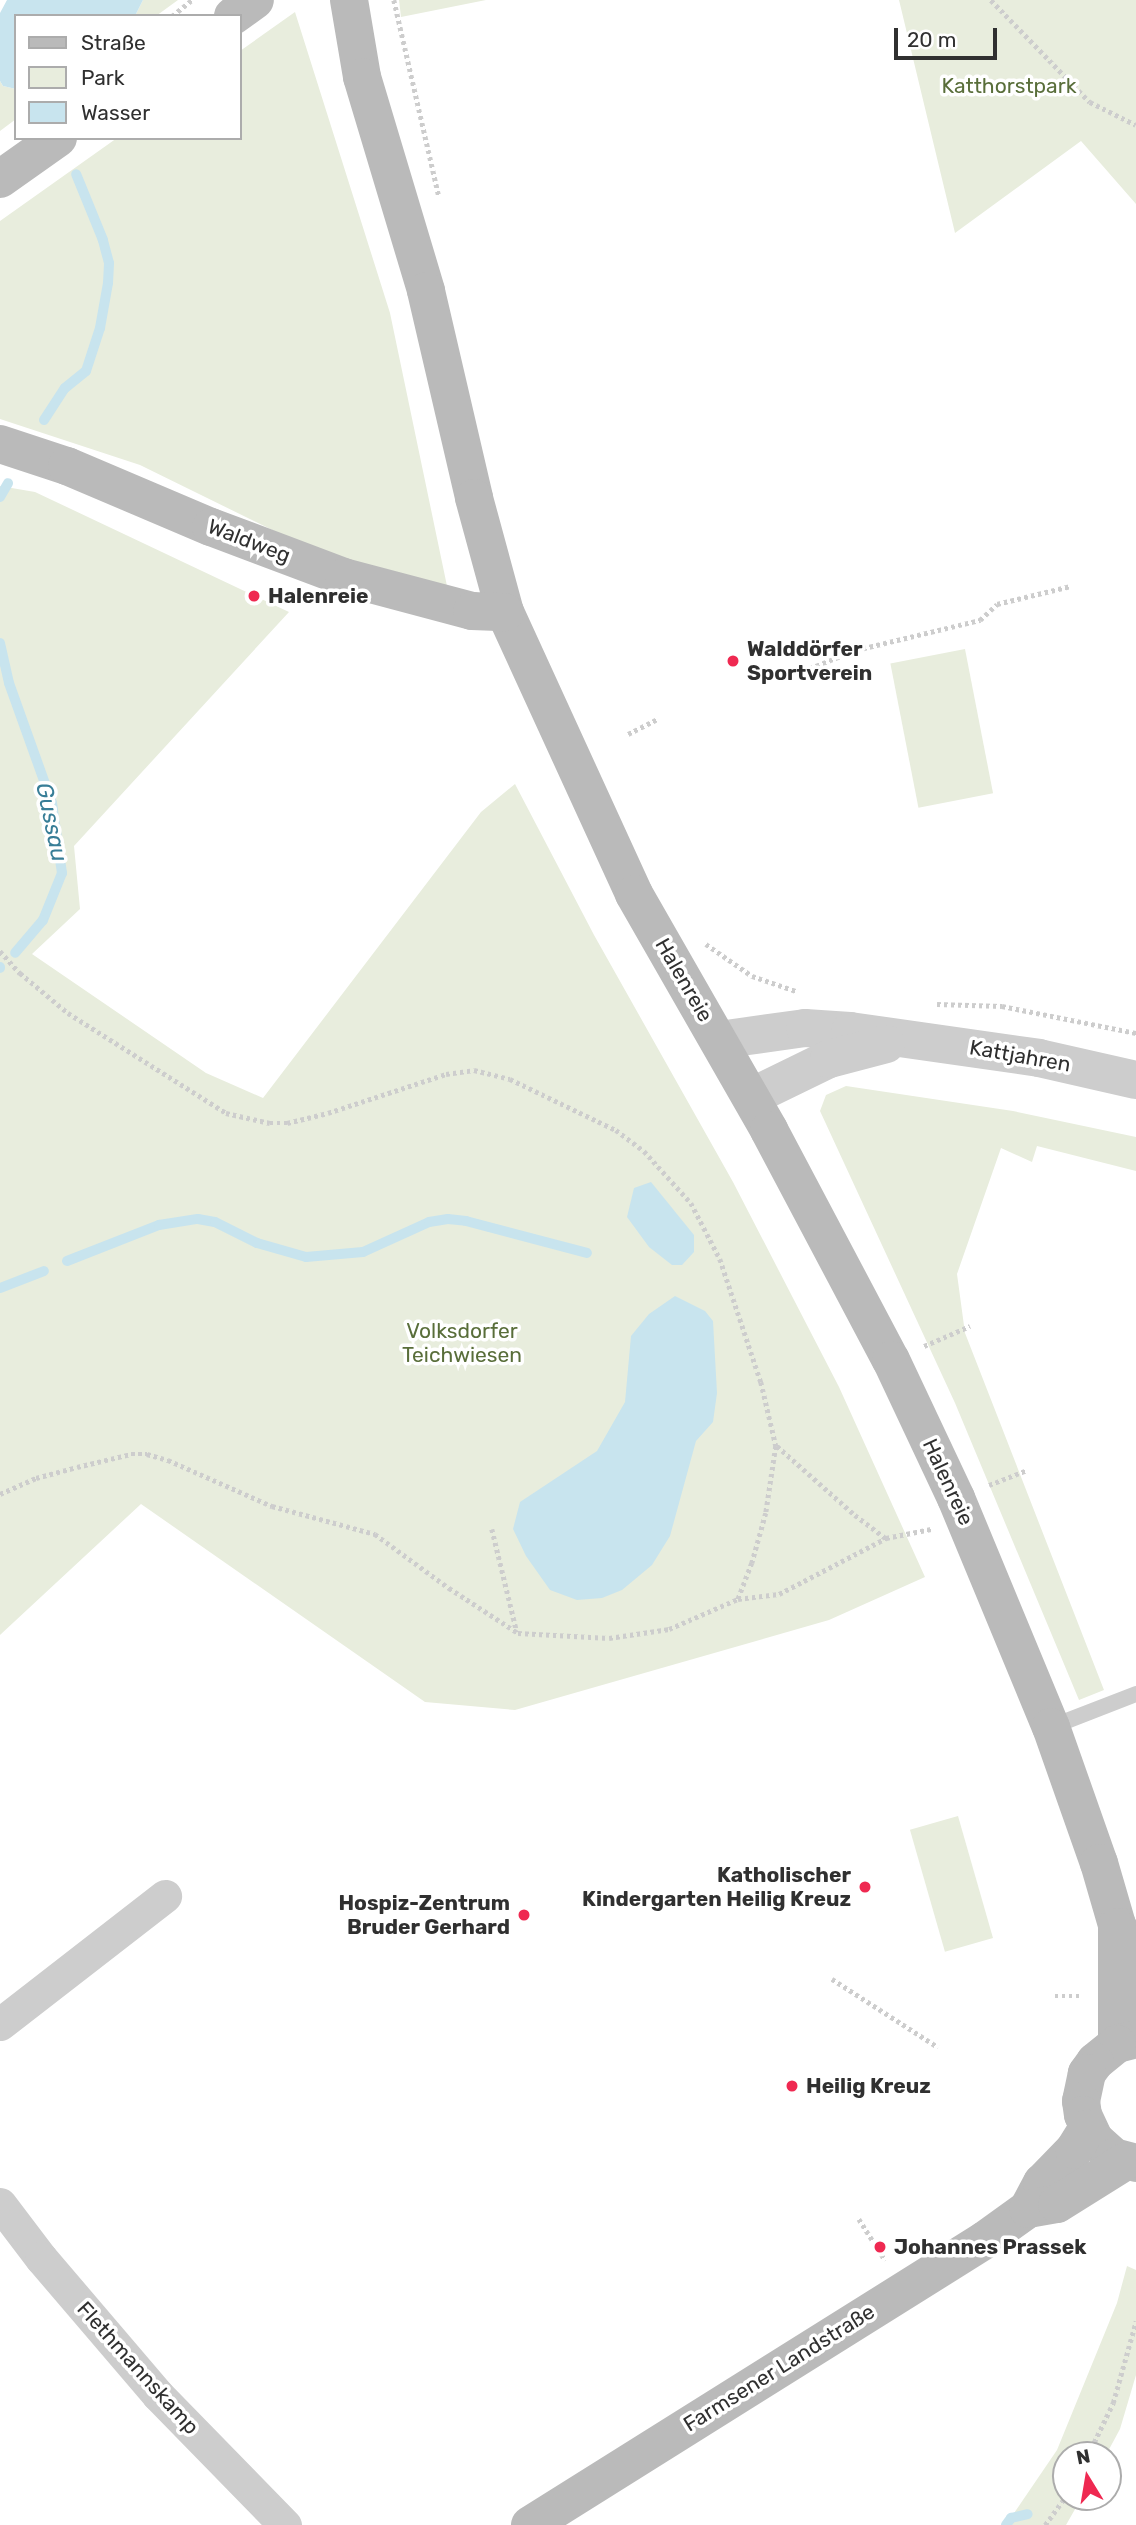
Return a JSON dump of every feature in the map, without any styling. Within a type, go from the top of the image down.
[{"type":"main road","points":[[236,14],[256,0]]},
{"type":"main road","name":"Halenreie","points":[[348,0],[362,77],[426,291],[474,498],[505,612],[634,894],[751,1097],[891,1360],[967,1522],[1051,1727],[1099,1863],[1117,1925],[1136,1962]]},
{"type":"main road","points":[[0,179],[55,140]]},
{"type":"main road","name":"Waldweg","points":[[0,444],[67,466],[211,527],[345,577],[472,611],[505,612]]},
{"type":"main road","name":"Halenreie","points":[[1117,1925],[1127,2042]]},
{"type":"main road","points":[[1087,2129],[1081,2101],[1087,2073],[1105,2052],[1127,2042]]},
{"type":"main road","name":"Farmsener Landstraße","points":[[1028,2209],[1042,2183],[1074,2150],[1087,2129],[1103,2149],[1131,2162]]},
{"type":"main road","name":"Farmsener Landstraße","points":[[530,2525],[1028,2209],[1057,2204],[1131,2162]]},
{"type":"street","name":"Kattjahren","points":[[719,1040],[805,1028],[850,1031],[1039,1058],[1136,1080]]},
{"type":"street","name":"Kattjahren","points":[[751,1097],[829,1059],[902,1040]]},
{"type":"street","points":[[0,2024],[165,1896]]},
{"type":"street","name":"Flethmannskamp","points":[[0,2204],[41,2258],[158,2395],[285,2525]]},
{"type":"lane","points":[[1051,1727],[1136,1694]]},
{"type":"path","points":[[174,14],[192,0]]},
{"type":"path","points":[[394,0],[440,201]]},
{"type":"path","points":[[991,0],[1090,102],[1136,125]]},
{"type":"path","points":[[790,676],[856,650],[980,620],[997,604],[1071,586]]},
{"type":"path","points":[[628,734],[657,719]]},
{"type":"path","points":[[703,942],[752,976],[807,995]]},
{"type":"path","points":[[0,951],[20,973],[68,1013],[226,1113],[270,1123],[287,1122],[327,1113],[446,1074],[474,1070],[510,1079],[616,1130],[644,1151],[680,1188],[700,1216],[720,1259],[757,1370],[776,1446],[766,1513],[752,1563],[738,1599]]},
{"type":"path","points":[[923,1003],[1002,1006],[1136,1033]]},
{"type":"path","points":[[891,1360],[970,1326]]},
{"type":"path","points":[[0,1494],[36,1478],[112,1458],[139,1454],[168,1460],[272,1506],[375,1534],[517,1633],[610,1638],[669,1629],[738,1599],[779,1594],[886,1538],[855,1515],[776,1446]]},
{"type":"path","points":[[492,1529],[517,1633]]},
{"type":"path","points":[[832,1979],[938,2048]]},
{"type":"path","points":[[859,2219],[904,2290]]},
{"type":"path","points":[[1095,2441],[1113,2403],[1136,2321]]},
{"type":"green space","points":[[143,0],[178,0],[159,14],[136,14]]},
{"type":"green space","points":[[399,0],[486,0],[401,17]]},
{"type":"green space","name":"Katthorstpark","points":[[899,0],[1136,0],[1136,204],[1081,141],[955,233]]},
{"type":"green space","points":[[295,12],[390,313],[447,586],[313,550],[140,465],[0,419],[0,221],[114,140],[242,140],[242,50]]},
{"type":"green space","points":[[0,81],[3,86],[14,89],[14,120],[0,131]]},
{"type":"green space","name":"Volksdorfer Teichwiesen","points":[[0,486],[35,492],[289,612],[74,846],[80,909],[32,954],[206,1073],[263,1098],[481,812],[515,784],[594,935],[733,1182],[839,1387],[925,1577],[829,1620],[515,1710],[425,1702],[141,1504],[0,1635]]},
{"type":"green space","points":[[965,649],[993,793],[918,808],[890,664]]},
{"type":"green space","points":[[846,1086],[1013,1111],[1136,1137],[1136,1171],[1037,1146],[1032,1162],[1001,1148],[957,1274],[965,1333],[1104,1690],[1079,1700],[955,1403],[820,1111],[826,1095]]},
{"type":"green space","points":[[958,1816],[993,1938],[945,1952],[910,1830]]},
{"type":"green space","points":[[1127,2266],[1136,2270],[1136,2375],[1120,2429],[1114,2441],[1061,2441],[1117,2303]]},
{"type":"green space","points":[[1052,2457],[1052,2511],[1074,2511],[1066,2525],[1006,2525]]},
{"type":"water","points":[[7,0],[143,0],[136,14],[14,14],[14,89],[3,86],[0,81],[0,13]]},
{"type":"water","points":[[651,1182],[694,1235],[694,1252],[682,1265],[672,1265],[649,1247],[627,1217],[634,1188]]},
{"type":"water","points":[[675,1296],[705,1311],[713,1321],[717,1393],[713,1422],[696,1441],[670,1536],[652,1565],[622,1590],[602,1598],[577,1600],[550,1590],[526,1556],[513,1529],[520,1502],[597,1451],[625,1402],[631,1336],[649,1314]]},
{"type":"waterway","name":"Gussau","points":[[44,420],[65,388],[86,371],[100,328],[108,283],[109,263],[103,240],[76,174]]},
{"type":"waterway","name":"Gussau","points":[[0,497],[8,483]]},
{"type":"waterway","name":"Gussau","points":[[0,643],[9,683],[52,803],[62,873],[43,920],[15,953]]},
{"type":"waterway","points":[[67,1261],[159,1225],[198,1219],[215,1222],[257,1243],[306,1257],[363,1252],[429,1222],[448,1219],[466,1221],[587,1253]]},
{"type":"waterway","points":[[0,1288],[44,1271]]},
{"type":"waterway","points":[[1006,2525],[1011,2518],[1028,2514]]},
{"type":"place","name":"Halenreie","points":[[254,596]]},
{"type":"place","name":"Walddörfer Sportverein","points":[[733,661]]},
{"type":"place","name":"Katholischer Kindergarten Heilig Kreuz","points":[[865,1887]]},
{"type":"place","name":"Hospiz-Zentrum Bruder Gerhard","points":[[524,1915]]},
{"type":"place","name":"Heilig Kreuz","points":[[792,2086]]},
{"type":"place","name":"Johannes Prassek","points":[[880,2247]]}]
